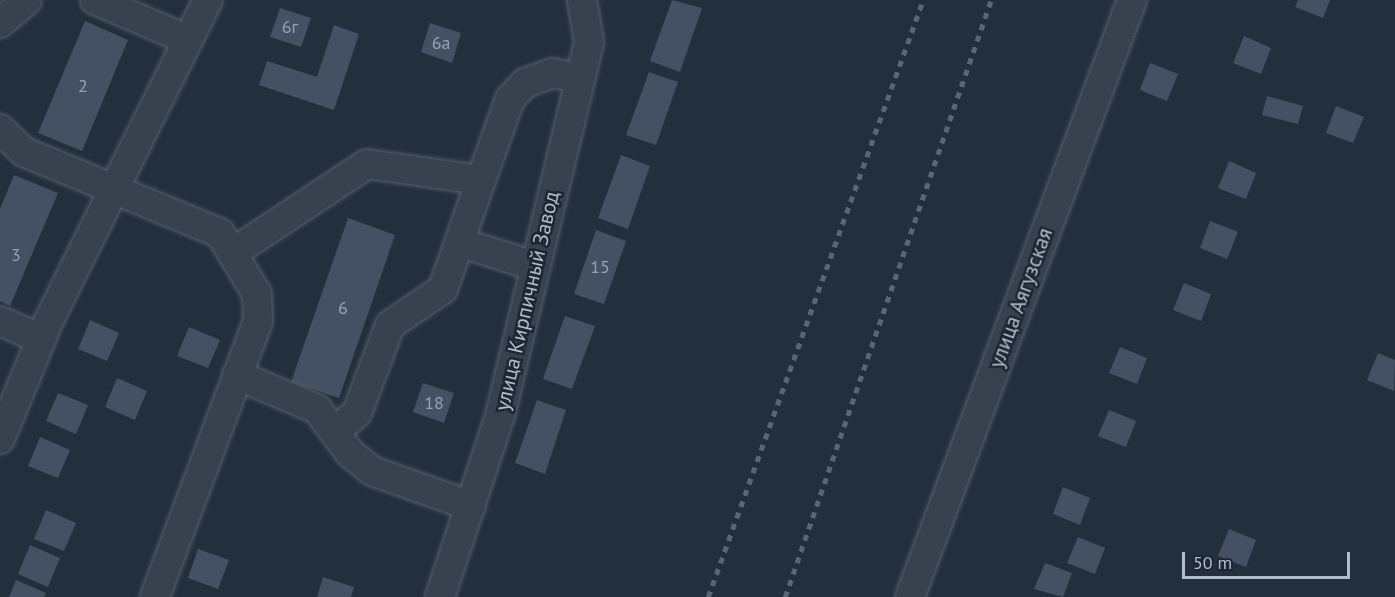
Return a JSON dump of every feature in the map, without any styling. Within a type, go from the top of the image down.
[{"type":"street","points":[[0,23],[27,0]]},
{"type":"street","points":[[95,0],[188,40]]},
{"type":"street","points":[[0,439],[42,339],[208,0]]},
{"type":"street","name":"улица Аягузская","points":[[910,597],[1132,0]]},
{"type":"street","name":"улица Кирпичный Завод","points":[[440,597],[500,416],[589,42],[589,3]]},
{"type":"street","points":[[335,431],[357,413],[390,325],[443,289],[462,243],[510,99],[525,83],[552,73],[581,78]]},
{"type":"street","points":[[0,129],[24,152],[220,233],[234,252],[257,294],[258,321],[155,597]]},
{"type":"street","points":[[234,252],[367,164],[482,180]]},
{"type":"street","points":[[462,243],[535,266]]},
{"type":"street","points":[[0,321],[42,339]]},
{"type":"street","points":[[237,375],[317,409],[372,471],[471,506]]},
{"type":"building","points":[[672,0],[702,8],[680,72],[650,61]]},
{"type":"building","points":[[1298,0],[1330,0],[1323,18],[1295,7]]},
{"type":"building","points":[[280,8],[311,18],[301,47],[270,37]]},
{"type":"building","points":[[85,21],[128,40],[82,151],[38,133]]},
{"type":"building","points":[[430,23],[461,33],[452,63],[421,52]]},
{"type":"building","points":[[334,25],[359,34],[334,110],[259,85],[267,61],[317,77]]},
{"type":"building","points":[[1244,36],[1271,48],[1261,74],[1233,63]]},
{"type":"building","points":[[1150,63],[1178,74],[1167,101],[1140,90]]},
{"type":"building","points":[[649,72],[678,82],[656,145],[626,135]]},
{"type":"building","points":[[1267,96],[1303,106],[1298,124],[1262,115]]},
{"type":"building","points":[[1336,106],[1364,117],[1353,143],[1326,133]]},
{"type":"building","points":[[621,155],[650,166],[628,229],[598,218]]},
{"type":"building","points":[[1229,161],[1256,173],[1246,199],[1218,188]]},
{"type":"building","points":[[14,175],[58,193],[10,306],[0,301],[0,209]]},
{"type":"building","points":[[348,218],[395,235],[339,398],[291,382]]},
{"type":"building","points":[[1210,221],[1238,232],[1227,259],[1200,248]]},
{"type":"building","points":[[596,230],[626,241],[604,304],[574,294]]},
{"type":"building","points":[[1184,283],[1211,294],[1201,321],[1173,310]]},
{"type":"building","points":[[565,316],[595,326],[572,389],[543,379]]},
{"type":"building","points":[[90,320],[119,333],[107,361],[78,349]]},
{"type":"building","points":[[189,327],[220,340],[208,368],[177,356]]},
{"type":"building","points":[[1120,347],[1147,358],[1137,384],[1109,373]]},
{"type":"building","points":[[1378,353],[1395,360],[1394,391],[1367,380]]},
{"type":"building","points":[[117,378],[147,391],[135,420],[105,407]]},
{"type":"building","points":[[423,383],[454,393],[444,423],[413,412]]},
{"type":"building","points":[[58,393],[88,405],[76,434],[46,421]]},
{"type":"building","points":[[537,400],[566,410],[545,474],[515,463]]},
{"type":"building","points":[[1109,410],[1136,421],[1126,447],[1098,436]]},
{"type":"building","points":[[40,437],[70,450],[58,478],[28,466]]},
{"type":"building","points":[[1063,487],[1090,498],[1080,525],[1053,514]]},
{"type":"building","points":[[46,510],[76,523],[64,551],[34,539]]},
{"type":"building","points":[[1229,529],[1256,540],[1246,567],[1218,556]]},
{"type":"building","points":[[1078,537],[1105,548],[1095,574],[1067,563]]},
{"type":"building","points":[[30,545],[60,558],[48,587],[18,574]]},
{"type":"building","points":[[198,549],[229,560],[218,589],[188,578]]},
{"type":"building","points":[[1045,563],[1072,573],[1063,597],[1034,589]]},
{"type":"building","points":[[323,577],[354,587],[351,597],[317,597]]},
{"type":"building","points":[[16,580],[46,593],[44,597],[9,597]]},
{"type":"railway","points":[[708,597],[923,0]]},
{"type":"railway","points":[[785,597],[991,0]]}]
